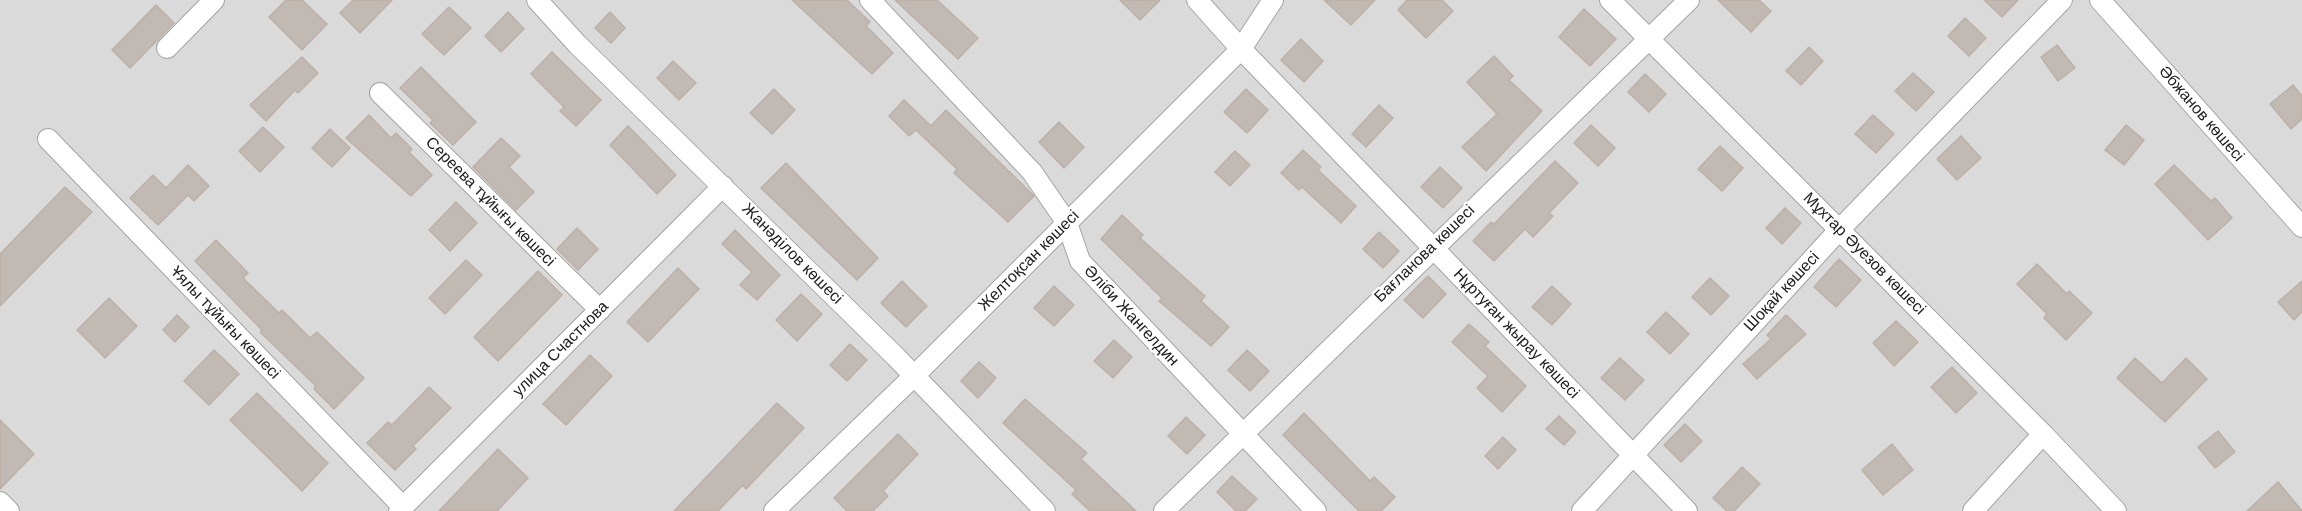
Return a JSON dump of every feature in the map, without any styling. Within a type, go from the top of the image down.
[{"type":"street","points":[[167,48],[214,0]]},
{"type":"street","name":"Жанәділов көшесі","points":[[537,0],[577,44],[914,376],[1045,511]]},
{"type":"street","name":"Әліби Жангелдин","points":[[870,0],[1032,172],[1067,223],[1080,261],[1316,511]]},
{"type":"street","name":"Нұртуған жырау көшесі","points":[[1197,0],[1241,49],[1687,511]]},
{"type":"street","name":"Желтоқсан көшесі","points":[[774,511],[914,376],[1241,49],[1273,0]]},
{"type":"street","name":"Мұхтар Әуезов көшесі","points":[[1610,0],[2043,434],[2116,511]]},
{"type":"street","name":"Бағланова көшесі","points":[[1164,511],[1647,38],[1689,0]]},
{"type":"street","name":"Шоқай көшесі","points":[[1582,511],[1840,229],[2062,0]]},
{"type":"street","name":"Әбжанов көшесі","points":[[2100,0],[2302,228]]},
{"type":"street","name":"Сереева тұйығы көшесі","points":[[380,93],[600,310]]},
{"type":"street","name":"Ұялы тұйығы көшесі","points":[[48,139],[401,509]]},
{"type":"street","name":"улица Счастнова","points":[[401,509],[723,186]]},
{"type":"street","points":[[1973,511],[2043,434]]},
{"type":"street","points":[[0,502],[9,511]]},
{"type":"shaded area","points":[[0,0],[2302,0],[2302,511],[0,511]]},
{"type":"building","points":[[286,0],[302,0],[327,24],[302,50],[269,17]]},
{"type":"building","points":[[353,0],[392,0],[360,33],[340,13]]},
{"type":"building","points":[[792,0],[847,0],[870,22],[866,26],[893,53],[872,74]]},
{"type":"building","points":[[895,0],[937,0],[978,38],[958,59]]},
{"type":"building","points":[[1120,0],[1160,0],[1140,20]]},
{"type":"building","points":[[1324,0],[1375,0],[1351,25]]},
{"type":"building","points":[[1407,0],[1442,0],[1453,11],[1426,38],[1398,10]]},
{"type":"building","points":[[1718,0],[1759,0],[1771,11],[1751,32]]},
{"type":"building","points":[[1984,0],[2018,0],[2002,17]]},
{"type":"building","points":[[156,5],[174,23],[130,68],[112,50]]},
{"type":"building","points":[[449,7],[471,28],[444,55],[422,34]]},
{"type":"building","points":[[1584,9],[1616,39],[1590,66],[1559,37]]},
{"type":"building","points":[[508,12],[524,29],[501,52],[485,36]]},
{"type":"building","points":[[610,12],[625,28],[611,43],[595,28]]},
{"type":"building","points":[[1965,18],[1986,38],[1969,56],[1948,36]]},
{"type":"building","points":[[1301,39],[1323,61],[1304,82],[1281,60]]},
{"type":"building","points":[[2057,45],[2075,68],[2058,81],[2041,57]]},
{"type":"building","points":[[1809,47],[1823,61],[1801,85],[1786,71]]},
{"type":"building","points":[[552,52],[601,100],[576,126],[560,111],[564,107],[531,74]]},
{"type":"building","points":[[1494,56],[1513,76],[1509,80],[1542,111],[1486,171],[1462,147],[1497,114],[1467,82]]},
{"type":"building","points":[[302,57],[318,73],[298,93],[295,90],[266,121],[250,105]]},
{"type":"building","points":[[673,61],[696,83],[679,100],[657,78]]},
{"type":"building","points":[[421,67],[476,122],[453,145],[430,123],[433,120],[400,88]]},
{"type":"building","points":[[1913,73],[1934,92],[1916,111],[1895,91]]},
{"type":"building","points":[[1645,74],[1666,94],[1649,112],[1628,92]]},
{"type":"building","points":[[2293,85],[2302,96],[2302,119],[2291,129],[2270,104]]},
{"type":"building","points":[[774,89],[795,110],[772,134],[750,113]]},
{"type":"building","points":[[1246,89],[1268,110],[1247,133],[1224,112]]},
{"type":"building","points":[[904,100],[931,126],[946,110],[1034,196],[1008,222],[954,173],[957,169],[916,130],[909,136],[889,116]]},
{"type":"building","points":[[1379,105],[1393,118],[1366,147],[1352,134]]},
{"type":"building","points":[[369,115],[391,138],[396,133],[412,149],[409,152],[432,175],[411,196],[346,138]]},
{"type":"building","points":[[1873,115],[1894,134],[1876,153],[1855,134]]},
{"type":"building","points":[[1059,122],[1084,147],[1064,168],[1039,142]]},
{"type":"building","points":[[1591,125],[1615,148],[1598,166],[1574,143]]},
{"type":"building","points":[[2126,125],[2144,140],[2124,165],[2105,150]]},
{"type":"building","points":[[628,126],[676,175],[657,194],[610,145]]},
{"type":"building","points":[[263,127],[284,147],[260,172],[239,151]]},
{"type":"building","points":[[330,129],[350,148],[332,167],[312,148]]},
{"type":"building","points":[[1961,136],[1981,158],[1957,180],[1937,159]]},
{"type":"building","points":[[501,138],[520,156],[509,167],[534,192],[516,210],[473,167]]},
{"type":"building","points":[[1720,146],[1743,168],[1722,191],[1698,169]]},
{"type":"building","points":[[1303,150],[1321,167],[1318,170],[1356,206],[1341,223],[1302,187],[1299,190],[1281,173]]},
{"type":"building","points":[[1235,151],[1250,165],[1230,186],[1215,172]]},
{"type":"building","points":[[1555,161],[1578,183],[1549,213],[1553,216],[1533,237],[1525,229],[1494,261],[1473,241],[1491,222],[1494,224]]},
{"type":"building","points":[[786,163],[878,258],[857,280],[761,188]]},
{"type":"building","points":[[188,165],[209,186],[194,201],[188,195],[158,225],[130,198],[153,175],[166,188]]},
{"type":"building","points":[[2174,165],[2211,201],[2215,198],[2232,218],[2208,240],[2155,184]]},
{"type":"building","points":[[1440,167],[1462,188],[1443,208],[1421,187]]},
{"type":"building","points":[[65,187],[92,212],[0,306],[0,254]]},
{"type":"building","points":[[456,202],[477,223],[450,251],[429,230]]},
{"type":"building","points":[[1785,208],[1801,223],[1782,244],[1766,228]]},
{"type":"building","points":[[1122,215],[1143,235],[1140,238],[1205,296],[1201,301],[1229,327],[1211,346],[1159,301],[1162,298],[1101,239]]},
{"type":"building","points":[[577,228],[598,249],[578,270],[557,249]]},
{"type":"building","points":[[735,230],[780,275],[757,300],[740,285],[752,272],[722,244]]},
{"type":"building","points":[[1379,232],[1399,251],[1383,268],[1363,249]]},
{"type":"building","points":[[216,240],[248,273],[243,278],[279,313],[282,310],[310,338],[317,332],[364,378],[334,409],[314,389],[316,386],[260,332],[262,330],[195,261]]},
{"type":"building","points":[[1839,259],[1861,280],[1836,307],[1814,287]]},
{"type":"building","points":[[466,260],[482,275],[445,314],[429,298]]},
{"type":"building","points":[[2037,264],[2067,294],[2069,291],[2092,313],[2066,340],[2044,318],[2047,314],[2017,284]]},
{"type":"building","points":[[678,268],[699,289],[648,342],[627,322]]},
{"type":"building","points":[[538,271],[562,295],[498,361],[474,337]]},
{"type":"building","points":[[1428,276],[1446,294],[1423,318],[1404,300]]},
{"type":"building","points":[[1710,278],[1729,296],[1711,315],[1692,297]]},
{"type":"building","points":[[902,281],[927,306],[906,327],[881,303]]},
{"type":"building","points":[[2302,281],[2302,312],[2294,320],[2278,302]]},
{"type":"building","points":[[1054,286],[1074,305],[1054,326],[1034,308]]},
{"type":"building","points":[[1552,286],[1571,304],[1552,325],[1532,307]]},
{"type":"building","points":[[801,294],[822,314],[797,341],[776,320]]},
{"type":"building","points":[[109,298],[137,326],[105,358],[77,330]]},
{"type":"building","points":[[1666,312],[1689,334],[1670,354],[1647,332]]},
{"type":"building","points":[[177,315],[189,327],[175,342],[163,330]]},
{"type":"building","points":[[1786,315],[1806,334],[1757,379],[1743,364],[1771,339],[1767,335]]},
{"type":"building","points":[[1896,321],[1918,342],[1894,366],[1873,343]]},
{"type":"building","points":[[1469,324],[1489,342],[1485,346],[1526,386],[1502,412],[1477,388],[1488,376],[1452,342]]},
{"type":"building","points":[[1114,340],[1132,357],[1113,378],[1094,361]]},
{"type":"building","points":[[850,344],[867,360],[847,381],[830,365]]},
{"type":"building","points":[[214,350],[239,374],[209,405],[184,381]]},
{"type":"building","points":[[1247,350],[1269,371],[1250,391],[1228,370]]},
{"type":"building","points":[[590,355],[612,376],[566,425],[543,404]]},
{"type":"building","points":[[1620,358],[1644,380],[1625,400],[1601,378]]},
{"type":"building","points":[[2135,358],[2162,383],[2186,358],[2207,379],[2165,422],[2117,378]]},
{"type":"building","points":[[979,362],[996,378],[978,398],[961,381]]},
{"type":"building","points":[[1952,367],[1977,393],[1956,413],[1931,387]]},
{"type":"building","points":[[429,387],[451,408],[413,446],[416,449],[395,470],[367,443],[388,422],[392,425]]},
{"type":"building","points":[[257,393],[328,463],[302,491],[230,420]]},
{"type":"building","points":[[1025,399],[1087,453],[1081,459],[1136,511],[1090,511],[1072,494],[1076,490],[1003,423]]},
{"type":"building","points":[[777,403],[804,428],[746,489],[743,485],[718,511],[674,511]]},
{"type":"building","points":[[1304,413],[1370,481],[1374,477],[1395,497],[1381,511],[1359,511],[1283,435]]},
{"type":"building","points":[[1559,416],[1576,432],[1564,445],[1546,429]]},
{"type":"building","points":[[1186,417],[1205,435],[1187,454],[1168,436]]},
{"type":"building","points":[[0,420],[34,454],[0,489]]},
{"type":"building","points":[[1685,424],[1702,441],[1681,462],[1664,445]]},
{"type":"building","points":[[2218,431],[2235,452],[2215,468],[2198,447]]},
{"type":"building","points":[[898,434],[918,454],[883,491],[888,496],[873,511],[847,511],[834,498]]},
{"type":"building","points":[[1503,437],[1516,450],[1498,469],[1485,456]]},
{"type":"building","points":[[1892,444],[1913,470],[1883,495],[1862,470]]},
{"type":"building","points":[[498,449],[528,478],[497,511],[439,511]]},
{"type":"building","points":[[1742,467],[1760,484],[1734,511],[1727,511],[1713,498]]},
{"type":"building","points":[[1232,476],[1257,499],[1245,511],[1236,511],[1217,492]]},
{"type":"building","points":[[2278,482],[2302,511],[2247,511]]}]
